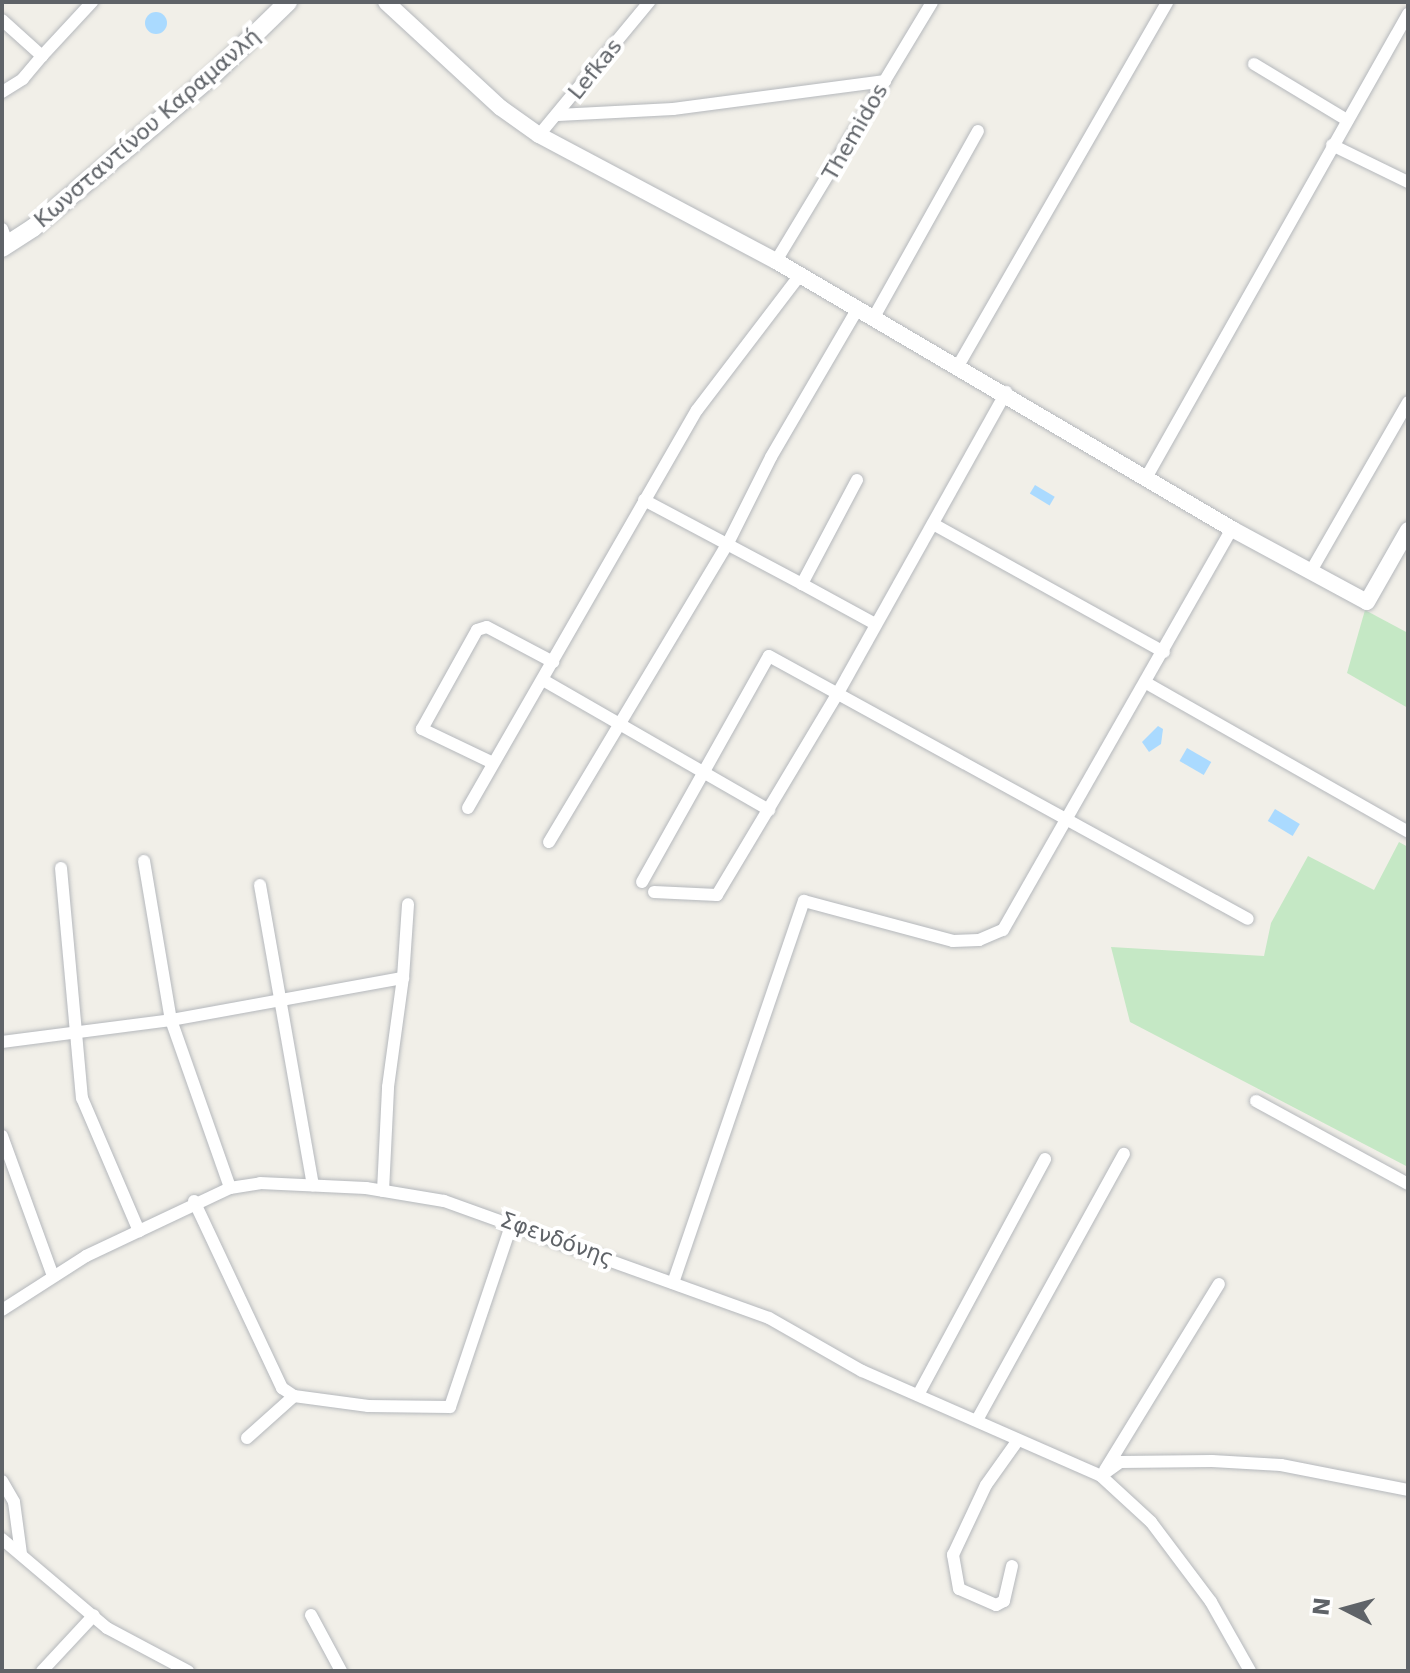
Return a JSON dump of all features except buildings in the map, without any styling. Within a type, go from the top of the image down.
[{"type":"main road","name":"Κωνσταντίνου Καραμανλή","points":[[4,241],[213,75],[288,2]]},
{"type":"street","points":[[2,92],[23,79],[92,2]]},
{"type":"street","points":[[386,2],[501,108],[539,135],[776,261],[1006,392],[1232,529],[1367,602],[1408,530]]},
{"type":"street","name":"Lefkas","points":[[539,135],[649,2]]},
{"type":"street","name":"Themidos","points":[[776,261],[932,2]]},
{"type":"street","points":[[958,366],[1167,2]]},
{"type":"street","points":[[1146,478],[1408,14]]},
{"type":"street","points":[[2,20],[42,56]]},
{"type":"street","points":[[1254,64],[1347,120]]},
{"type":"street","points":[[558,115],[673,109],[885,81]]},
{"type":"street","points":[[874,317],[978,131]]},
{"type":"street","points":[[1332,145],[1408,182]]},
{"type":"street","points":[[468,808],[697,410],[800,275]]},
{"type":"street","points":[[549,842],[727,545],[771,457],[858,308]]},
{"type":"street","points":[[654,892],[717,895],[838,693],[1006,392]]},
{"type":"street","points":[[1311,571],[1408,402]]},
{"type":"street","points":[[802,584],[857,480]]},
{"type":"street","points":[[644,500],[875,624]]},
{"type":"street","points":[[933,524],[1164,652]]},
{"type":"street","points":[[673,1283],[804,901],[921,935],[979,940],[1003,930],[1148,684],[1232,529]]},
{"type":"street","points":[[493,763],[422,729],[477,630],[487,627],[553,662]]},
{"type":"street","points":[[642,882],[707,772],[769,656],[1070,818],[1248,919]]},
{"type":"street","points":[[543,680],[769,810]]},
{"type":"street","points":[[1148,684],[1408,832]]},
{"type":"street","points":[[144,861],[171,1020],[230,1188]]},
{"type":"street","points":[[61,868],[72,1030],[82,1098],[139,1231]]},
{"type":"street","points":[[260,885],[283,999],[313,1185]]},
{"type":"street","points":[[383,1191],[388,1087],[403,978],[408,904]]},
{"type":"street","points":[[2,1042],[72,1030],[171,1020],[403,978]]},
{"type":"street","points":[[1256,1101],[1408,1184]]},
{"type":"street","points":[[2,1136],[53,1276]]},
{"type":"street","points":[[977,1420],[1124,1154]]},
{"type":"street","points":[[918,1395],[1045,1159]]},
{"type":"street","name":"Σφενδόνης","points":[[2,1310],[53,1276],[194,1201],[230,1188],[313,1185],[383,1191],[444,1201],[769,1318],[862,1371],[1101,1476],[1151,1522],[1211,1602],[1250,1671]]},
{"type":"street","points":[[194,1201],[282,1388],[294,1396],[368,1406],[450,1407],[512,1223]]},
{"type":"street","points":[[1101,1476],[1219,1284]]},
{"type":"street","points":[[247,1438],[294,1396]]},
{"type":"street","points":[[1012,1566],[1004,1601],[996,1605],[959,1589],[953,1555],[986,1485],[1018,1440]]},
{"type":"street","points":[[1101,1476],[1120,1462],[1212,1461],[1281,1465],[1408,1490]]},
{"type":"street","points":[[2,1481],[14,1502],[21,1554]]},
{"type":"street","points":[[2,1539],[139,1649],[188,1671]]},
{"type":"street","points":[[42,1671],[94,1615]]},
{"type":"street","points":[[311,1615],[341,1671]]},
{"type":"green space","points":[[1365,610],[1408,633],[1408,708],[1347,673]]},
{"type":"green space","points":[[1399,842],[1408,847],[1408,1167],[1130,1022],[1111,947],[1264,956],[1271,923],[1308,856],[1374,890]]},
{"type":"water","points":[[156,12],[164,15],[167,23],[164,31],[156,34],[148,31],[145,23],[148,15]]},
{"type":"water","points":[[1035,485],[1055,497],[1050,505],[1030,494]]},
{"type":"water","points":[[1158,726],[1163,729],[1161,744],[1149,752],[1142,742]]},
{"type":"water","points":[[1187,748],[1211,762],[1204,775],[1180,761]]},
{"type":"water","points":[[1275,809],[1300,824],[1293,836],[1268,821]]}]
